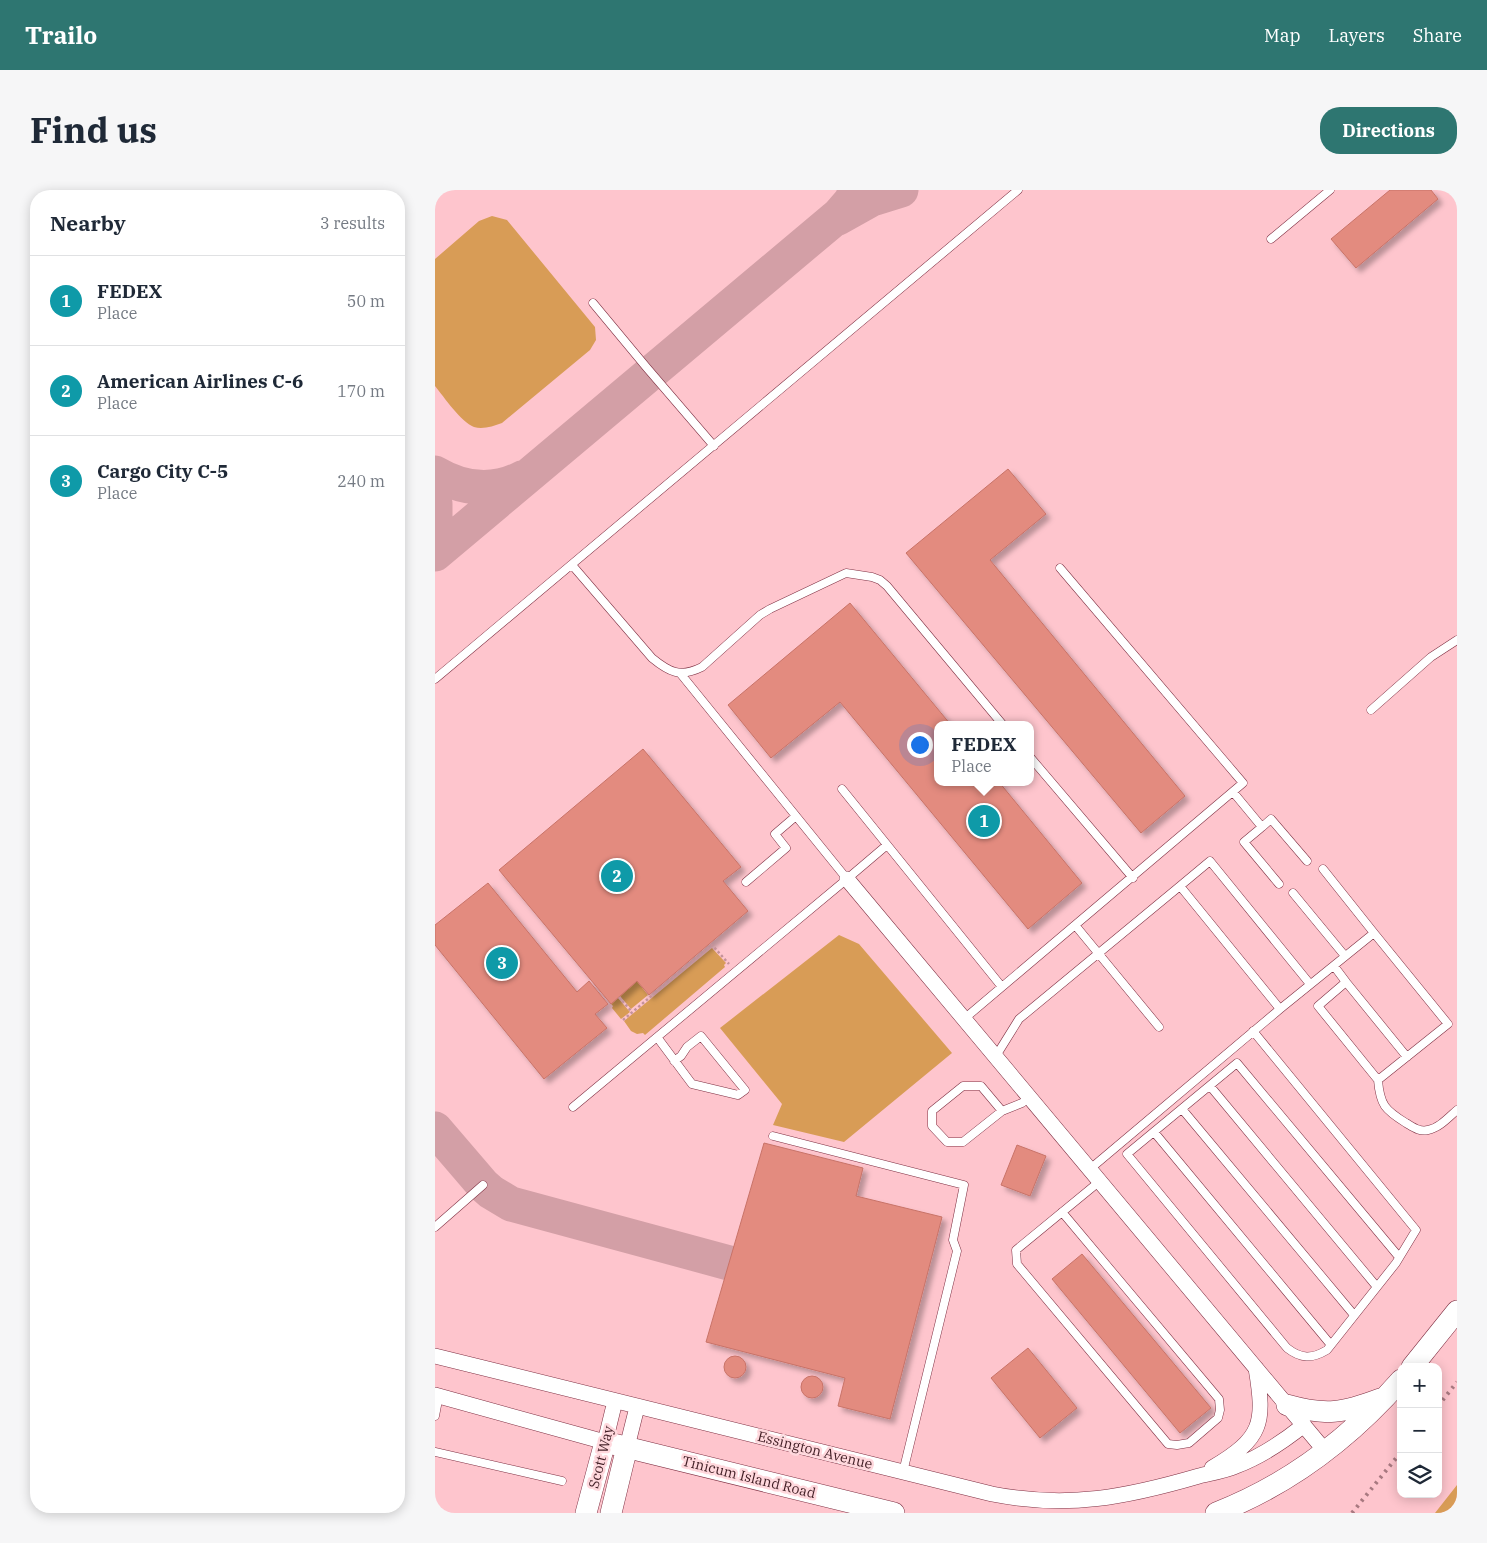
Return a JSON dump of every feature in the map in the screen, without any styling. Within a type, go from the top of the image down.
[{"type":"street","points":[[847,879],[1326,1452]]},
{"type":"street","points":[[1415,1363],[1457,1311]]},
{"type":"street","name":"Essington Avenue","points":[[435,1356],[992,1494],[1046,1501],[1089,1500],[1149,1490],[1198,1476]]},
{"type":"street","points":[[1198,1476],[1236,1453],[1254,1432],[1258,1424],[1261,1408],[1256,1367]]},
{"type":"street","points":[[1287,1404],[1319,1412],[1340,1412],[1361,1406],[1394,1388]]},
{"type":"street","points":[[1217,1513],[1243,1502],[1276,1484],[1326,1452],[1394,1388]]},
{"type":"street","points":[[437,1395],[605,1442]]},
{"type":"street","name":"Scott Way","points":[[586,1513],[615,1402]]},
{"type":"street","name":"Scott Way","points":[[611,1513],[637,1407]]},
{"type":"street","points":[[1198,1476],[1235,1467],[1277,1444],[1304,1425]]},
{"type":"street","name":"Tinicum Island Road","points":[[605,1442],[894,1513]]},
{"type":"lane","points":[[435,679],[1018,190]]},
{"type":"lane","points":[[1271,239],[1330,190]]},
{"type":"lane","points":[[593,303],[714,446]]},
{"type":"lane","points":[[573,565],[651,658],[665,669],[680,673],[694,671],[702,667],[760,615],[846,573],[860,574],[880,580],[1000,721]]},
{"type":"lane","points":[[964,1019],[1243,783],[1060,568]]},
{"type":"lane","points":[[1371,710],[1431,657],[1457,640]]},
{"type":"lane","points":[[680,673],[847,879]]},
{"type":"lane","points":[[1034,762],[1133,878]]},
{"type":"lane","points":[[842,789],[1002,987]]},
{"type":"lane","points":[[1233,792],[1262,827]]},
{"type":"lane","points":[[746,882],[787,848],[775,834],[796,816]]},
{"type":"lane","points":[[1279,884],[1244,842],[1271,819],[1307,861]]},
{"type":"lane","points":[[573,1107],[887,845]]},
{"type":"lane","points":[[996,1056],[1019,1019],[1211,862],[1310,984]]},
{"type":"lane","points":[[1323,869],[1448,1024],[1378,1080]]},
{"type":"lane","points":[[1181,886],[1280,1009]]},
{"type":"lane","points":[[1293,893],[1345,956]]},
{"type":"lane","points":[[1075,926],[1159,1027]]},
{"type":"lane","points":[[1090,1168],[1310,984],[1375,933]]},
{"type":"lane","points":[[1334,966],[1407,1057]]},
{"type":"lane","points":[[1346,982],[1318,1006],[1378,1080],[1379,1092],[1389,1112],[1419,1130],[1426,1131],[1436,1127],[1457,1110]]},
{"type":"lane","points":[[1253,1031],[1415,1230],[1399,1257],[1327,1350],[1318,1356],[1306,1358],[1296,1355],[1287,1348],[1127,1154],[1237,1063],[1399,1257]]},
{"type":"lane","points":[[657,1037],[692,1084],[738,1095],[745,1090],[701,1036],[675,1060]]},
{"type":"lane","points":[[1002,1111],[981,1086],[963,1086],[932,1111],[932,1126],[947,1142],[963,1142],[1002,1111],[1022,1103],[1030,1097]]},
{"type":"lane","points":[[1210,1086],[1377,1287]]},
{"type":"lane","points":[[1182,1109],[1354,1315]]},
{"type":"lane","points":[[1154,1132],[1331,1345]]},
{"type":"lane","points":[[773,1136],[964,1185],[953,1240],[957,1251],[903,1472]]},
{"type":"lane","points":[[1062,1212],[1219,1399],[1220,1410],[1218,1418],[1189,1443],[1168,1444],[1017,1264],[1016,1250],[1062,1212],[1100,1181]]},
{"type":"lane","points":[[435,1227],[483,1185]]},
{"type":"lane","points":[[435,1416],[437,1395]]},
{"type":"lane","points":[[435,1452],[562,1481]]},
{"type":"path","points":[[623,1020],[712,945],[729,964]]},
{"type":"path","points":[[619,997],[632,1012]]},
{"type":"path","points":[[1452,1513],[1457,1507]]},
{"type":"shaded area","points":[[492,216],[507,220],[595,327],[596,340],[590,350],[502,423],[481,428],[474,427],[464,420],[435,386],[435,259],[479,221]]},
{"type":"shaded area","points":[[839,935],[859,944],[952,1053],[844,1142],[773,1125],[782,1104],[720,1028]]},
{"type":"shaded area","points":[[712,948],[726,963],[725,967],[645,1035],[631,1031],[624,1021]]},
{"type":"shaded area","points":[[637,981],[648,995],[631,1009],[620,996]]},
{"type":"shaded area","points":[[618,998],[630,1012],[621,1019],[611,1004]]},
{"type":"shaded area","points":[[1457,1485],[1457,1513],[1435,1513]]},
{"type":"building","points":[[1390,190],[1431,190],[1438,199],[1356,268],[1331,239]]},
{"type":"building","points":[[1008,469],[1046,514],[990,560],[1185,796],[1141,833],[906,553]]},
{"type":"building","points":[[850,603],[948,721],[934,721],[934,786],[1002,786],[1082,883],[1028,929],[840,702],[771,758],[728,705]]},
{"type":"building","points":[[643,749],[741,867],[723,881],[748,911],[649,995],[637,981],[611,1004],[499,870]]},
{"type":"building","points":[[488,883],[577,992],[589,981],[608,1004],[595,1014],[607,1028],[544,1079],[435,945],[435,925]]},
{"type":"building","points":[[764,1143],[863,1168],[856,1196],[942,1217],[890,1419],[838,1406],[845,1378],[706,1342]]},
{"type":"building","points":[[1017,1145],[1046,1156],[1030,1196],[1001,1185]]},
{"type":"building","points":[[1082,1254],[1211,1408],[1180,1433],[1052,1279]]},
{"type":"building","points":[[1028,1348],[1077,1408],[1040,1438],[991,1378]]},
{"type":"building","points":[[735,1356],[743,1359],[746,1367],[743,1375],[735,1378],[727,1375],[724,1367],[727,1359]]},
{"type":"building","points":[[812,1376],[820,1379],[823,1387],[820,1395],[812,1398],[804,1395],[801,1387],[804,1379]]},
{"type":"taxiway","points":[[435,554],[839,215],[851,201],[856,190]]},
{"type":"taxiway","points":[[838,218],[872,199],[901,190]]},
{"type":"taxiway","points":[[435,473],[456,483],[478,487],[500,486],[522,478]]},
{"type":"taxiway","points":[[435,504],[435,523]]},
{"type":"taxiway","points":[[435,1129],[483,1185],[511,1204],[729,1263]]},
{"type":"railway","points":[[1442,1401],[1457,1382]]},
{"type":"railway","points":[[1352,1513],[1400,1453]]},
{"type":"place","name":"FEDEX","points":[[984,821]]},
{"type":"place","name":"American Airlines C-6","points":[[617,876]]},
{"type":"place","name":"Cargo City C-5","points":[[502,963]]}]
